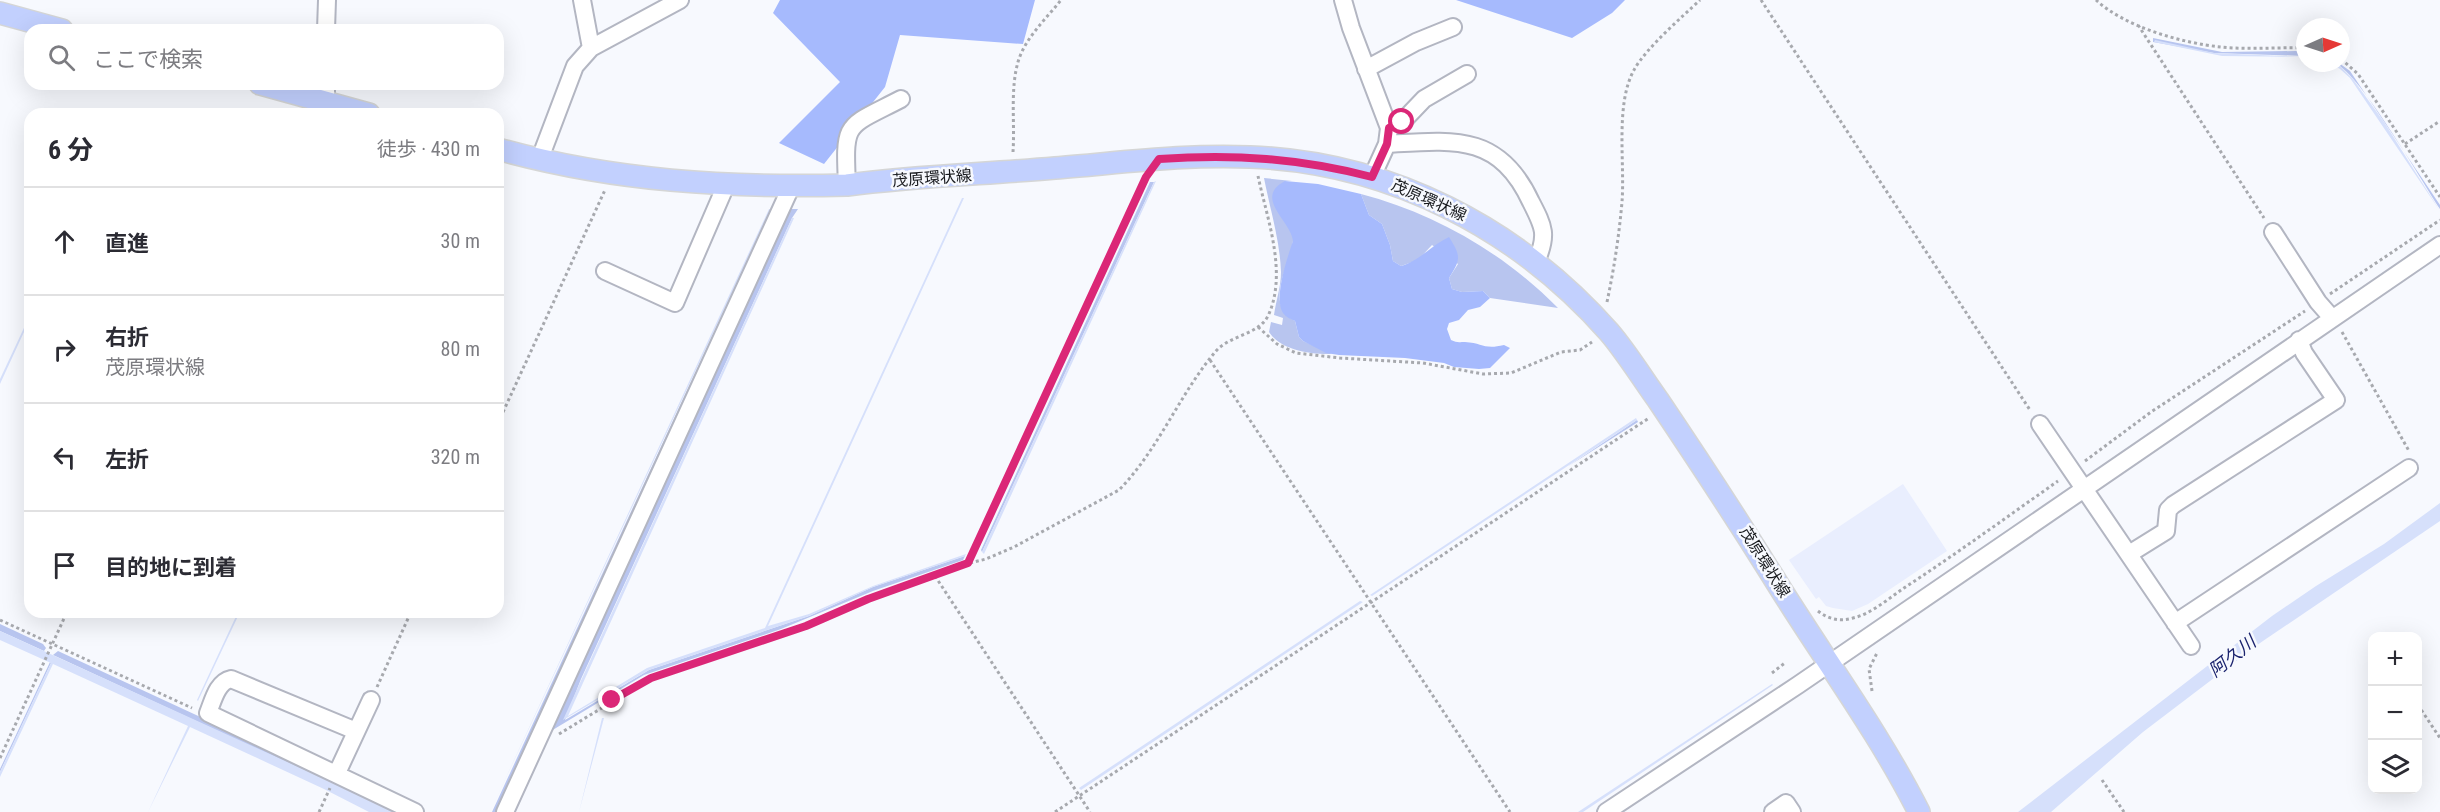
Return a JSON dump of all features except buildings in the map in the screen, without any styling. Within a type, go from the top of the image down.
[{"type":"main road","points":[[0,13],[40,24]]},
{"type":"main road","points":[[304,90],[326,93],[357,108]]},
{"type":"main road","name":"茂原環状線","points":[[504,151],[539,160],[617,174],[726,185],[791,186],[847,185],[1159,159],[1254,157],[1313,164],[1372,177],[1402,186],[1459,212],[1512,244],[1536,262],[1605,327],[1748,535],[1891,759],[1919,812]]},
{"type":"street","points":[[0,5],[2,0]]},
{"type":"street","points":[[326,24],[327,0]]},
{"type":"street","points":[[582,0],[591,48]]},
{"type":"street","points":[[539,160],[575,66],[591,48],[680,0]]},
{"type":"street","points":[[1343,0],[1388,136]]},
{"type":"street","points":[[1351,28],[1352,0]]},
{"type":"street","points":[[1366,69],[1416,42],[1453,27]]},
{"type":"street","points":[[1372,177],[1388,136],[1424,99],[1467,74]]},
{"type":"street","points":[[847,185],[845,150],[847,134],[854,123],[902,99]]},
{"type":"street","points":[[1388,136],[1459,142],[1487,151],[1503,161],[1522,185],[1544,229],[1543,246],[1536,262]]},
{"type":"street","points":[[605,271],[675,303],[726,185]]},
{"type":"street","points":[[505,812],[791,186]]},
{"type":"street","points":[[2273,232],[2318,302],[2332,318]]},
{"type":"street","points":[[1606,812],[2440,245]]},
{"type":"street","points":[[2129,554],[2166,531],[2168,510],[2173,505],[2336,400],[2304,353],[2299,340]]},
{"type":"street","points":[[2040,424],[2191,646]]},
{"type":"street","points":[[2175,623],[2409,459]]},
{"type":"street","points":[[356,731],[231,679],[226,680],[220,686],[208,713],[415,812]]},
{"type":"street","points":[[337,773],[371,700]]},
{"type":"street","points":[[1773,812],[1786,803],[1792,812]]},
{"type":"path","points":[[1011,172],[1015,125],[1014,90],[1018,61],[1032,34],[1061,0]]},
{"type":"path","points":[[1257,327],[1277,344],[1296,352],[1340,358],[1423,363],[1484,374],[1511,373],[1554,355],[1580,350],[1605,327],[1619,227],[1624,118],[1629,81],[1642,58],[1700,0]]},
{"type":"path","points":[[1761,0],[2040,424]]},
{"type":"path","points":[[2096,0],[2103,7],[2138,26],[2183,41],[2221,47],[2296,48]]},
{"type":"path","points":[[2138,26],[2273,232]]},
{"type":"path","points":[[2350,66],[2358,74],[2440,197]]},
{"type":"path","points":[[2405,144],[2440,121]]},
{"type":"path","points":[[536,746],[560,734],[651,678],[806,626],[868,599],[968,563],[986,559],[1014,547],[1119,490],[1156,442],[1217,350],[1232,338],[1257,327],[1268,316],[1276,275],[1274,252],[1254,157]]},
{"type":"path","points":[[968,563],[1146,177],[1159,159]]},
{"type":"path","points":[[504,410],[605,191],[617,174]]},
{"type":"path","points":[[1815,607],[1830,618],[1842,620],[1870,611],[2072,471],[2151,412],[2440,220]]},
{"type":"path","points":[[2332,318],[2409,459]]},
{"type":"path","points":[[1210,360],[1510,812]]},
{"type":"path","points":[[1055,812],[1663,409]]},
{"type":"path","points":[[935,576],[1090,812]]},
{"type":"path","points":[[0,758],[64,618]]},
{"type":"path","points":[[371,700],[408,618]]},
{"type":"path","points":[[0,620],[190,707],[208,713]]},
{"type":"path","points":[[1772,674],[1786,662]]},
{"type":"path","points":[[2422,711],[2440,738]]},
{"type":"path","points":[[320,812],[337,773]]},
{"type":"path","points":[[2102,780],[2124,812]]},
{"type":"shaded area","points":[[780,0],[1035,0],[1023,44],[900,35],[885,87],[824,164],[779,143],[840,82],[773,13]]},
{"type":"shaded area","points":[[1456,0],[1625,0],[1612,13],[1572,38]]},
{"type":"shaded area","points":[[2153,38],[2222,52],[2296,51],[2296,56],[2214,53],[2153,42]]},
{"type":"shaded area","points":[[2350,71],[2369,99],[2346,72]]},
{"type":"shaded area","points":[[2406,154],[2440,205],[2440,209],[2431,195]]},
{"type":"shaded area","points":[[1264,178],[1292,181],[1285,181],[1293,241],[1281,284],[1281,305],[1286,314],[1295,321],[1299,337],[1303,341],[1332,354],[1306,352],[1289,347],[1269,332],[1271,322],[1282,325],[1283,318],[1274,315],[1281,272],[1277,237]]},
{"type":"shaded area","points":[[1285,181],[1318,184],[1361,194],[1369,215],[1382,224],[1393,261],[1401,266],[1449,237],[1458,258],[1449,278],[1452,289],[1462,292],[1483,291],[1490,298],[1480,307],[1468,310],[1459,320],[1449,323],[1447,329],[1451,340],[1488,347],[1504,345],[1510,348],[1490,368],[1479,369],[1405,358],[1326,353],[1303,341],[1299,337],[1295,321],[1283,313],[1280,306],[1282,277],[1293,241],[1291,233],[1276,210],[1272,195],[1276,188]]},
{"type":"shaded area","points":[[1150,182],[1154,182],[982,552],[981,550]]},
{"type":"shaded area","points":[[1361,194],[1415,212],[1467,238],[1515,270],[1558,308],[1490,298],[1483,291],[1462,292],[1452,289],[1449,278],[1458,264],[1432,245],[1418,260],[1401,266],[1393,261],[1382,224],[1369,215]]},
{"type":"shaded area","points":[[771,209],[774,209],[495,812],[492,812]]},
{"type":"shaded area","points":[[791,209],[798,209],[581,679],[565,720],[649,670],[809,616],[873,587],[965,556],[963,560],[873,591],[781,629],[644,675],[551,731]]},
{"type":"shaded area","points":[[1637,420],[1638,422],[1567,467]]},
{"type":"shaded area","points":[[1903,484],[1947,551],[1868,604],[1852,611],[1826,606],[1819,597],[1816,599],[1789,560]]},
{"type":"shaded area","points":[[0,624],[43,644],[46,648],[44,651],[0,631]]},
{"type":"shaded area","points":[[58,651],[330,777],[328,782],[53,655]]},
{"type":"shaded area","points":[[51,663],[0,772],[0,769]]},
{"type":"water","points":[[2155,40],[2214,53],[2296,57],[2222,56],[2154,42]]},
{"type":"water","points":[[2343,72],[2353,79],[2384,122],[2440,211],[2350,78]]},
{"type":"water","points":[[1156,181],[984,554],[982,552]]},
{"type":"water","points":[[962,198],[964,198],[768,626],[809,614],[873,586],[966,554],[965,556],[873,587],[809,616],[649,670],[563,720],[792,218],[794,218],[568,716],[647,668],[765,628]]},
{"type":"water","points":[[769,209],[771,209],[490,812]]},
{"type":"water","points":[[24,328],[0,384],[0,379]]},
{"type":"water","points":[[1636,418],[1637,420],[1372,596],[1370,595]]},
{"type":"water","name":"阿久川","points":[[2440,503],[2440,521],[2260,643],[2143,732],[2051,812],[2018,812],[2272,616],[2384,544]]},
{"type":"water","points":[[1360,601],[1363,602],[1081,790],[1079,788]]},
{"type":"water","points":[[235,618],[237,618],[198,701]]},
{"type":"water","points":[[0,631],[393,812],[369,812],[190,727],[148,812],[188,726],[53,664],[0,777],[0,772],[51,663],[0,640]]},
{"type":"water","points":[[1772,684],[1583,812],[1578,812]]},
{"type":"water","points":[[602,718],[604,718],[579,812]]},
{"type":"route","points":[[612,700],[651,678],[806,626],[868,599],[968,563],[1146,177],[1159,159],[1220,156],[1282,159],[1372,177],[1387,144],[1389,128],[1402,122]]}]
